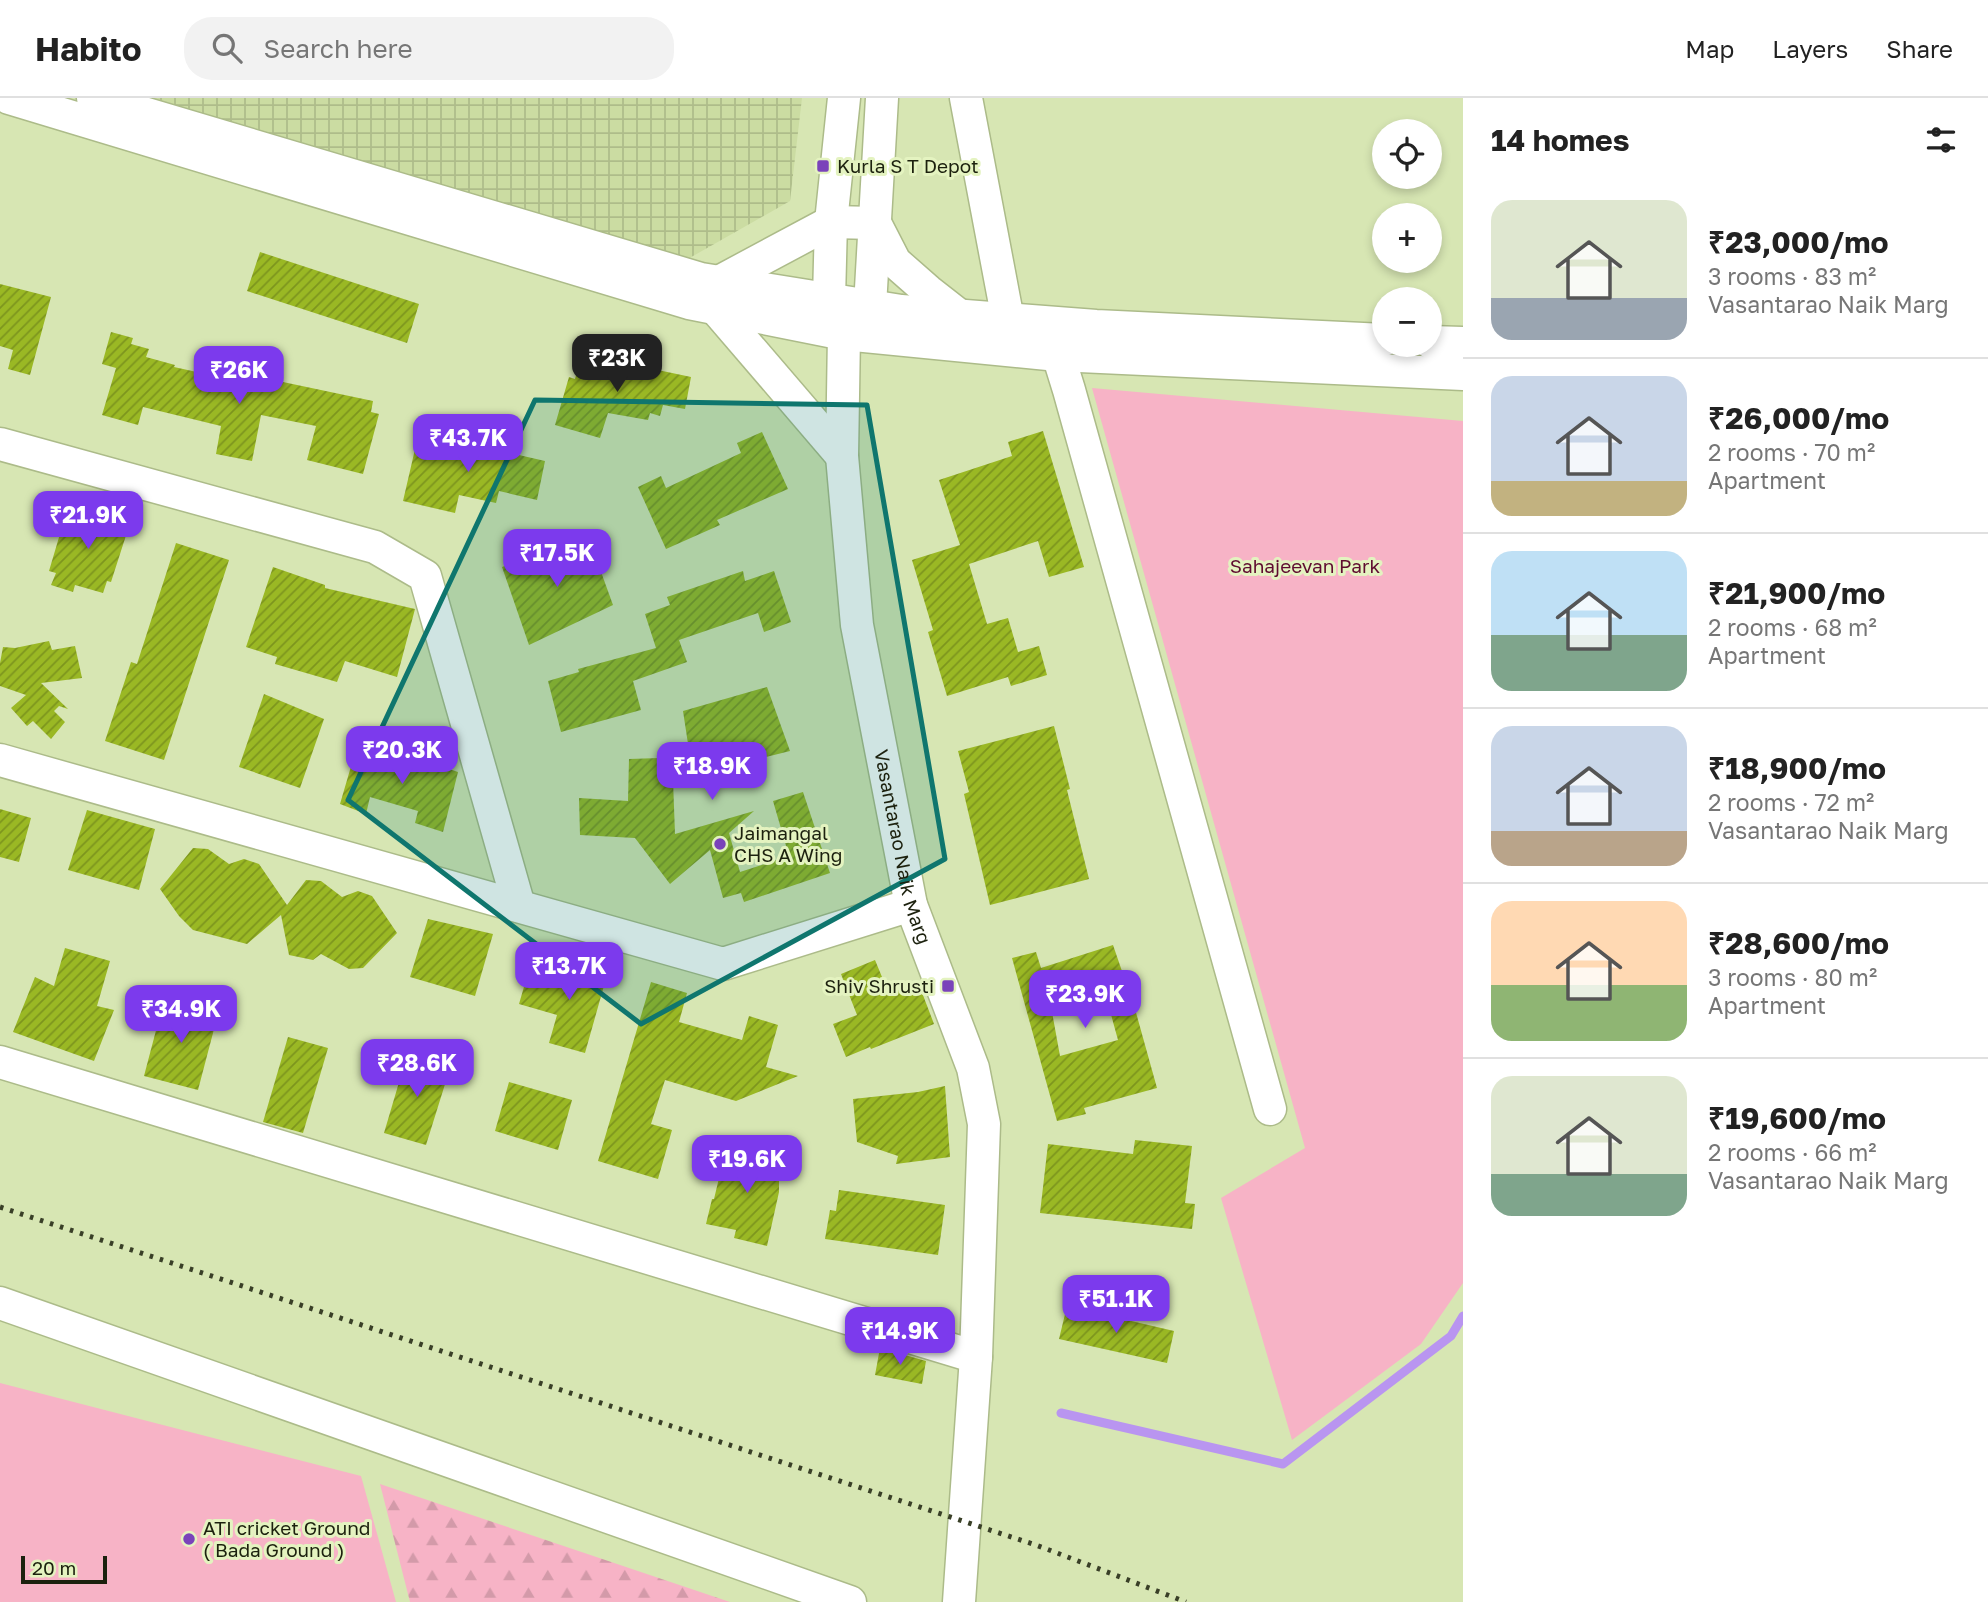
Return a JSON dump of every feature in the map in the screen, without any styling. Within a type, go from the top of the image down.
[{"type":"street","points":[[0,111],[4,98]]},
{"type":"street","points":[[9,98],[689,303],[717,295],[831,222],[875,223]]},
{"type":"street","points":[[93,98],[701,279],[717,295],[842,456]]},
{"type":"street","name":"Vasantarao Naik Marg","points":[[844,98],[831,222],[829,299],[844,334],[842,456],[857,625],[911,905],[973,1068],[984,1124],[976,1357],[959,1602]]},
{"type":"street","points":[[844,334],[870,306],[882,98]]},
{"type":"street","points":[[966,98],[1008,320]]},
{"type":"street","points":[[875,223],[895,262],[961,316]]},
{"type":"street","points":[[717,295],[829,299],[901,311],[1049,323],[1372,339]]},
{"type":"street","points":[[717,295],[844,334],[1058,355],[1463,374]]},
{"type":"street","points":[[1049,323],[1270,1109]]},
{"type":"street","points":[[1442,342],[1463,343]]},
{"type":"street","points":[[0,443],[375,547],[425,576],[519,906]]},
{"type":"street","points":[[0,760],[723,964],[911,905]]},
{"type":"street","points":[[0,1062],[976,1357]]},
{"type":"street","points":[[0,1303],[850,1602]]},
{"type":"highlighted area","points":[[535,400],[867,405],[945,859],[641,1024],[348,800]]},
{"type":"shaded area","points":[[114,98],[802,98],[790,201],[679,264]]},
{"type":"green space","name":"Sahajeevan Park","points":[[1092,388],[1463,421],[1463,1283],[1421,1344],[1292,1440],[1221,1198],[1305,1148]]},
{"type":"green space","name":"ATI cricket Ground ( Bada Ground )","points":[[0,1383],[361,1476],[396,1602],[0,1602]]},
{"type":"green space","points":[[380,1484],[730,1602],[410,1602]]},
{"type":"building","points":[[260,252],[419,304],[407,343],[247,291]]},
{"type":"building","points":[[0,284],[51,297],[30,375],[8,369],[13,350],[0,346]]},
{"type":"building","points":[[111,332],[133,338],[131,344],[149,349],[146,357],[175,365],[174,367],[251,384],[262,384],[264,378],[373,401],[371,412],[379,414],[363,474],[307,460],[316,426],[261,415],[252,461],[216,454],[221,426],[143,407],[138,425],[102,415],[116,368],[102,364]]},
{"type":"building","points":[[582,354],[691,377],[685,409],[663,405],[660,416],[650,413],[648,420],[608,413],[600,438],[555,425],[569,377],[575,379]]},
{"type":"building","points":[[1043,431],[1084,567],[1049,577],[1038,541],[969,564],[987,624],[1008,618],[1018,652],[1039,646],[1047,675],[1011,686],[1008,677],[947,696],[928,632],[933,630],[912,560],[960,545],[939,480],[1012,456],[1008,442]]},
{"type":"building","points":[[419,432],[545,461],[537,500],[499,491],[496,503],[459,495],[455,513],[403,501]]},
{"type":"building","points":[[762,432],[788,489],[717,520],[720,525],[666,549],[638,487],[661,476],[666,488],[741,453],[737,443]]},
{"type":"building","points":[[76,506],[130,523],[111,582],[107,581],[103,593],[75,585],[73,592],[51,585],[56,573],[49,571],[65,517],[71,519]]},
{"type":"building","points":[[588,536],[613,605],[529,645],[502,567]]},
{"type":"building","points":[[176,543],[229,560],[164,760],[105,741],[131,662],[137,664]]},
{"type":"building","points":[[273,567],[325,585],[325,588],[415,609],[397,677],[345,661],[337,682],[275,664],[277,657],[246,647]]},
{"type":"building","points":[[743,571],[745,581],[774,571],[791,622],[764,632],[758,613],[679,640],[687,662],[633,681],[641,710],[561,732],[548,681],[579,672],[578,669],[656,648],[645,614],[670,605],[667,597]]},
{"type":"building","points":[[49,641],[52,650],[75,646],[82,678],[41,683],[68,709],[59,706],[54,711],[65,722],[51,739],[33,721],[27,726],[11,708],[26,695],[0,686],[3,647],[15,648]]},
{"type":"building","points":[[767,687],[790,751],[673,780],[675,834],[754,811],[729,833],[740,872],[789,856],[773,801],[803,792],[830,873],[744,902],[741,893],[723,898],[710,850],[670,884],[635,838],[580,835],[579,798],[628,801],[629,759],[690,757],[683,711]]},
{"type":"building","points":[[264,694],[324,719],[300,788],[239,767]]},
{"type":"building","points":[[1054,726],[1089,879],[990,905],[964,794],[969,792],[958,751]]},
{"type":"building","points":[[357,746],[420,766],[423,754],[448,761],[446,768],[458,772],[443,832],[415,823],[418,811],[370,797],[366,814],[340,804]]},
{"type":"building","points":[[0,809],[31,818],[19,862],[0,857]]},
{"type":"building","points":[[87,810],[155,829],[139,890],[68,870]]},
{"type":"building","points":[[193,848],[208,849],[229,864],[244,859],[259,864],[287,905],[306,880],[321,881],[342,897],[358,891],[372,896],[397,933],[363,968],[349,969],[321,954],[313,960],[289,955],[281,915],[247,944],[193,930],[179,916],[160,889]]},
{"type":"building","points":[[428,919],[493,934],[475,996],[410,977]]},
{"type":"building","points":[[1113,945],[1135,1009],[1157,1088],[1084,1108],[1086,1114],[1057,1121],[1012,958],[1036,952],[1041,968]],"holes":[[[1107,1000],[1118,1040],[1060,1056],[1052,1012]]]},
{"type":"building","points":[[65,948],[110,961],[97,1006],[114,1010],[94,1061],[13,1032],[35,977],[54,986]]},
{"type":"building","points":[[574,958],[609,968],[585,1053],[549,1043],[557,1015],[519,1004],[528,973],[567,984]]},
{"type":"building","points":[[875,960],[889,994],[918,982],[934,1024],[846,1057],[833,1024],[857,1015],[841,974]]},
{"type":"building","points":[[651,982],[687,993],[679,1022],[742,1040],[749,1016],[778,1025],[766,1067],[798,1076],[736,1101],[665,1080],[651,1124],[672,1130],[658,1179],[598,1161]]},
{"type":"building","points":[[164,1000],[218,1014],[198,1090],[144,1076]]},
{"type":"building","points":[[288,1037],[328,1048],[303,1133],[263,1122]]},
{"type":"building","points":[[408,1052],[451,1065],[426,1145],[384,1133]]},
{"type":"building","points":[[509,1082],[572,1100],[558,1150],[495,1131]]},
{"type":"building","points":[[945,1086],[950,1157],[896,1164],[898,1156],[857,1142],[853,1099],[918,1092]]},
{"type":"building","points":[[1135,1140],[1192,1146],[1185,1203],[1195,1204],[1192,1229],[1040,1213],[1048,1144],[1133,1154]]},
{"type":"building","points":[[726,1149],[758,1150],[780,1156],[776,1177],[779,1178],[779,1192],[767,1246],[734,1238],[736,1230],[706,1224]]},
{"type":"building","points":[[839,1190],[945,1205],[938,1255],[825,1239],[830,1210],[836,1211]]},
{"type":"building","points":[[1067,1306],[1174,1331],[1167,1363],[1059,1339]]},
{"type":"building","points":[[880,1348],[926,1361],[922,1384],[875,1375]]},
{"type":"waterway","points":[[1061,1413],[1283,1464],[1451,1336],[1463,1316]]},
{"type":"railway","points":[[0,1207],[1036,1545],[1186,1602]]},
{"type":"place","name":"Kurla S T Depot","points":[[823,166]]},
{"type":"place","name":"Jaimangal CHS A Wing","points":[[720,844]]},
{"type":"place","name":"Shiv Shrusti","points":[[948,986]]},
{"type":"place","name":"ATI cricket Ground ( Bada Ground )","points":[[189,1539]]}]
